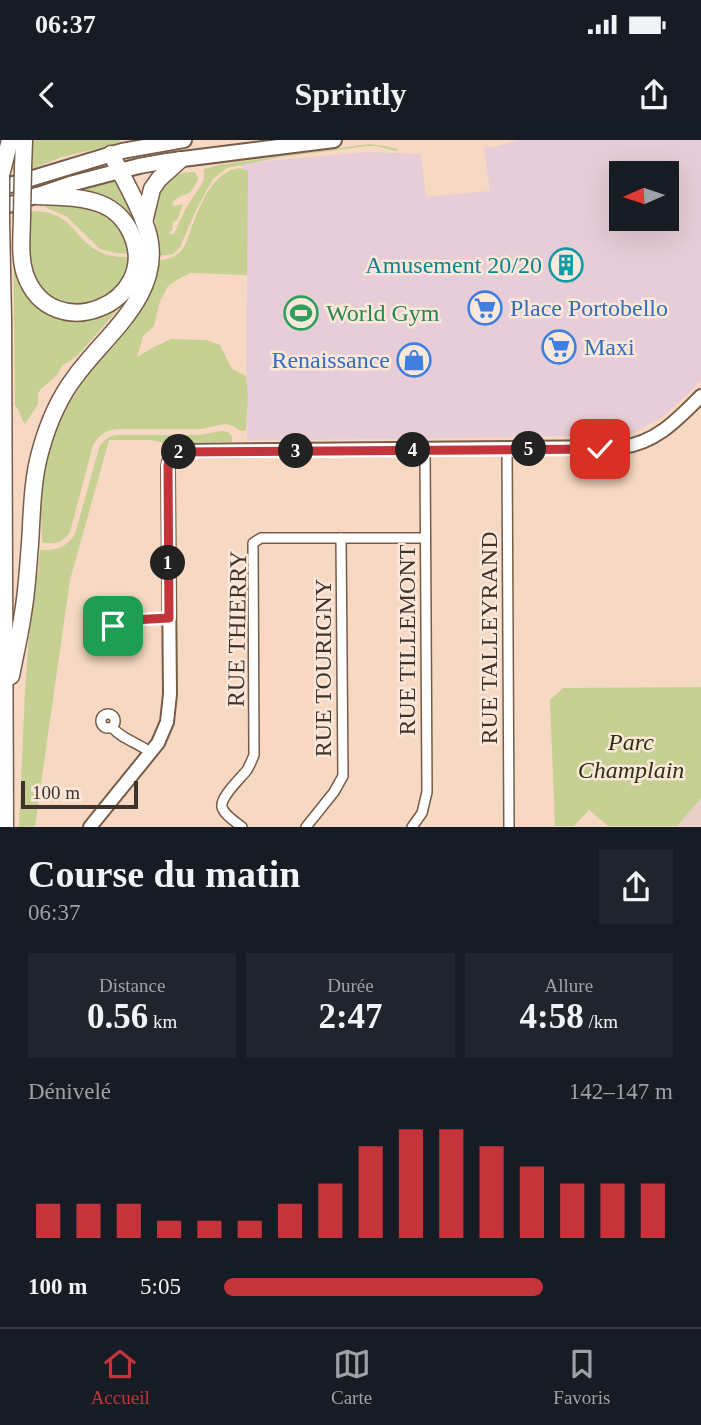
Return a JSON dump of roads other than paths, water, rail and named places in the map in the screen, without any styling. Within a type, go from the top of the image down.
[{"type":"highway","points":[[1,140],[5,827]]},
{"type":"highway","points":[[1,181],[10,140]]},
{"type":"highway","points":[[24,140],[21,255],[24,273],[33,289],[55,308],[67,312],[91,312],[112,303],[128,285],[134,269],[136,249],[129,229],[108,207],[93,201],[37,196]]},
{"type":"highway","points":[[4,714],[24,611],[40,453],[53,415],[72,381],[127,315],[140,295],[146,279],[150,256],[144,222],[111,154]]},
{"type":"highway","points":[[144,222],[152,189],[180,160]]},
{"type":"main road","points":[[1,181],[136,148],[184,140]]},
{"type":"main road","points":[[1,215],[37,196],[119,170],[163,161],[334,140]]},
{"type":"street","points":[[96,824],[164,733],[169,711],[168,469],[170,459],[175,453],[600,449],[631,446],[665,430],[701,396]]},
{"type":"street","name":"RUE TALLEYRAND","points":[[507,449],[509,827]]},
{"type":"street","name":"RUE TILLEMONT","points":[[412,827],[422,813],[427,792],[425,450]]},
{"type":"street","name":"RUE THIERRY","points":[[242,827],[222,808],[225,796],[247,770],[254,755],[253,543],[261,538],[425,538]]},
{"type":"street","name":"RUE TOURIGNY","points":[[306,827],[334,792],[343,776],[341,538]]},
{"type":"street","points":[[126,621],[169,618]]},
{"type":"street","points":[[112,727],[118,734],[142,745],[151,753]]},
{"type":"place","name":"Amusement 20/20","points":[[566,265]]},
{"type":"place","name":"Place Portobello","points":[[485,308]]},
{"type":"place","name":"World Gym","points":[[301,313]]},
{"type":"place","name":"Maxi","points":[[559,347]]},
{"type":"place","name":"Renaissance","points":[[414,360]]},
{"type":"park label","name":"Parc Champlain","points":[[631,756]]}]
